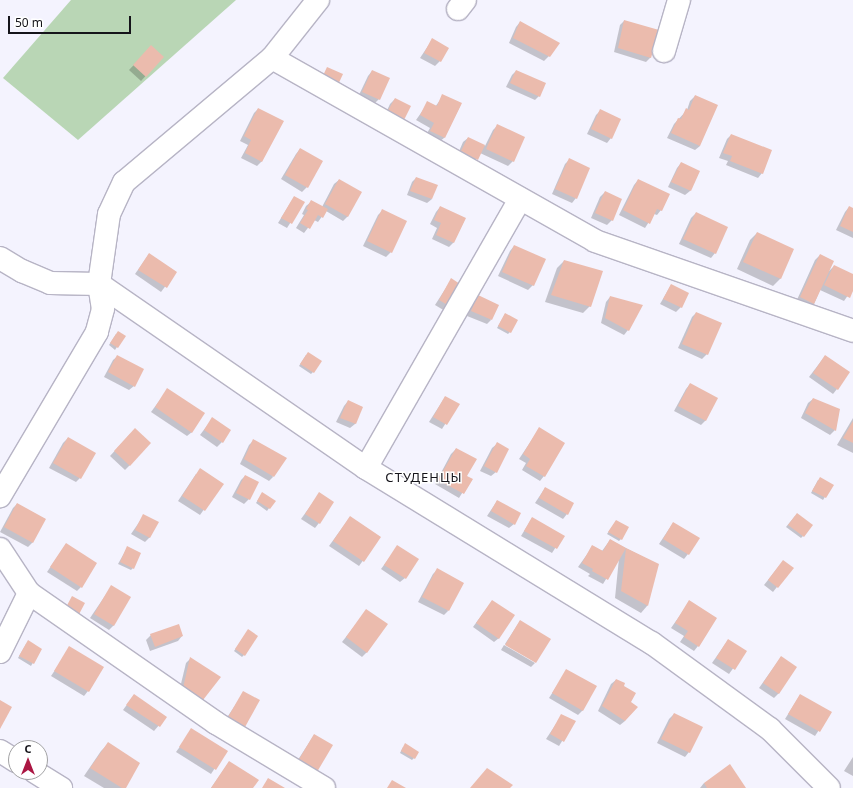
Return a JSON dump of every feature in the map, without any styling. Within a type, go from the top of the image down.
[{"type":"street","points":[[0,496],[97,332],[103,309],[99,284],[109,214],[124,182],[272,58],[318,0]]},
{"type":"street","points":[[664,51],[679,0]]},
{"type":"street","points":[[272,58],[594,241],[853,330]]},
{"type":"street","points":[[366,468],[520,199]]},
{"type":"street","points":[[0,258],[22,271],[50,283],[99,284],[366,468],[652,643],[770,729],[829,788]]},
{"type":"street","points":[[0,549],[29,593],[216,723],[324,788]]},
{"type":"street","points":[[0,652],[29,593]]},
{"type":"street","points":[[48,780],[61,788]]},
{"type":"green space","points":[[71,0],[236,0],[78,140],[3,78]]},
{"type":"building","points":[[624,20],[659,30],[651,58],[618,48]]},
{"type":"building","points":[[520,21],[560,43],[550,57],[513,38]]},
{"type":"building","points":[[432,38],[449,48],[441,62],[424,53]]},
{"type":"building","points":[[151,45],[164,57],[146,77],[133,65]]},
{"type":"building","points":[[327,67],[343,74],[337,87],[321,80]]},
{"type":"building","points":[[372,70],[390,78],[380,100],[362,92]]},
{"type":"building","points":[[516,70],[546,83],[540,97],[510,83]]},
{"type":"building","points":[[442,94],[462,103],[445,138],[430,131],[434,123],[420,115],[427,101],[437,106]]},
{"type":"building","points":[[695,95],[718,105],[700,146],[671,133],[678,118],[681,119],[686,108],[689,110]]},
{"type":"building","points":[[395,98],[411,106],[403,122],[386,114]]},
{"type":"building","points":[[258,108],[284,121],[262,162],[245,153],[251,140],[244,136]]},
{"type":"building","points":[[600,109],[621,119],[612,139],[591,129]]},
{"type":"building","points":[[497,124],[525,137],[514,162],[486,149]]},
{"type":"building","points":[[731,134],[772,150],[763,174],[730,161],[732,156],[723,153]]},
{"type":"building","points":[[468,137],[485,145],[478,160],[461,151]]},
{"type":"building","points":[[300,148],[323,161],[308,188],[285,175]]},
{"type":"building","points":[[569,158],[590,168],[577,199],[555,189]]},
{"type":"building","points":[[681,162],[700,171],[691,191],[671,182]]},
{"type":"building","points":[[416,177],[438,185],[432,199],[410,191]]},
{"type":"building","points":[[339,179],[362,192],[348,217],[325,204]]},
{"type":"building","points":[[638,179],[670,194],[662,211],[657,209],[650,224],[623,210]]},
{"type":"building","points":[[605,191],[622,199],[613,221],[595,213]]},
{"type":"building","points":[[294,196],[305,202],[292,224],[281,218]]},
{"type":"building","points":[[311,200],[328,209],[323,218],[318,215],[310,229],[300,223],[308,210],[306,209]]},
{"type":"building","points":[[440,206],[466,218],[454,243],[436,235],[441,223],[434,220]]},
{"type":"building","points":[[849,206],[853,208],[853,232],[840,226]]},
{"type":"building","points":[[382,209],[407,221],[392,253],[367,241]]},
{"type":"building","points":[[696,212],[728,227],[716,254],[683,239]]},
{"type":"building","points":[[757,232],[794,249],[781,279],[743,262]]},
{"type":"building","points":[[514,245],[546,259],[534,286],[502,272]]},
{"type":"building","points":[[149,253],[177,272],[167,288],[138,270]]},
{"type":"building","points":[[820,254],[834,261],[814,304],[800,297]]},
{"type":"building","points":[[564,260],[603,271],[591,307],[551,295]]},
{"type":"building","points":[[834,265],[853,274],[853,291],[850,298],[824,285]]},
{"type":"building","points":[[451,278],[463,286],[451,307],[439,300]]},
{"type":"building","points":[[671,284],[689,293],[682,308],[663,299]]},
{"type":"building","points":[[478,295],[499,305],[492,320],[471,311]]},
{"type":"building","points":[[610,296],[643,305],[629,331],[605,318]]},
{"type":"building","points":[[696,312],[722,323],[708,355],[682,344]]},
{"type":"building","points":[[505,313],[518,320],[511,333],[498,326]]},
{"type":"building","points":[[118,331],[126,336],[118,348],[110,343]]},
{"type":"building","points":[[308,352],[322,361],[314,373],[300,364]]},
{"type":"building","points":[[117,355],[144,369],[135,387],[108,372]]},
{"type":"building","points":[[825,355],[850,372],[838,390],[813,373]]},
{"type":"building","points":[[690,383],[718,398],[706,421],[678,406]]},
{"type":"building","points":[[167,388],[205,413],[192,433],[155,407]]},
{"type":"building","points":[[445,396],[460,404],[447,425],[433,417]]},
{"type":"building","points":[[813,398],[840,409],[836,431],[805,413]]},
{"type":"building","points":[[348,400],[363,407],[356,424],[340,418]]},
{"type":"building","points":[[212,417],[231,430],[223,443],[204,430]]},
{"type":"building","points":[[853,421],[853,443],[843,438]]},
{"type":"building","points":[[539,427],[565,443],[545,477],[526,466],[530,459],[523,454]]},
{"type":"building","points":[[135,428],[151,443],[130,466],[114,451]]},
{"type":"building","points":[[68,437],[96,453],[81,479],[53,463]]},
{"type":"building","points":[[253,439],[287,458],[274,477],[244,459]]},
{"type":"building","points":[[497,442],[509,449],[497,473],[484,466]]},
{"type":"building","points":[[456,448],[477,459],[467,476],[473,479],[464,494],[438,480]]},
{"type":"building","points":[[200,468],[224,484],[205,511],[182,496]]},
{"type":"building","points":[[245,475],[259,482],[250,500],[236,493]]},
{"type":"building","points":[[820,477],[834,485],[826,498],[812,491]]},
{"type":"building","points":[[545,487],[574,503],[568,515],[539,498]]},
{"type":"building","points":[[262,492],[276,501],[270,509],[257,501]]},
{"type":"building","points":[[319,492],[334,502],[320,524],[305,514]]},
{"type":"building","points":[[497,500],[521,513],[515,525],[491,511]]},
{"type":"building","points":[[17,503],[46,519],[33,543],[4,527]]},
{"type":"building","points":[[797,513],[813,525],[804,537],[788,525]]},
{"type":"building","points":[[143,514],[159,522],[150,538],[135,530]]},
{"type":"building","points":[[350,516],[381,537],[364,562],[333,541]]},
{"type":"building","points":[[532,517],[565,536],[557,549],[524,531]]},
{"type":"building","points":[[616,520],[629,527],[622,540],[608,532]]},
{"type":"building","points":[[673,522],[700,538],[689,555],[663,539]]},
{"type":"building","points":[[610,539],[626,548],[608,580],[592,571],[593,569],[582,563],[592,545],[603,551]]},
{"type":"building","points":[[66,543],[97,563],[82,588],[50,567]]},
{"type":"building","points":[[397,545],[419,559],[406,579],[384,565]]},
{"type":"building","points":[[127,546],[141,553],[134,569],[120,562]]},
{"type":"building","points":[[626,548],[659,564],[648,606],[621,591]]},
{"type":"building","points":[[783,560],[794,568],[778,588],[768,580]]},
{"type":"building","points":[[437,568],[464,583],[449,611],[422,597]]},
{"type":"building","points":[[111,585],[131,597],[114,626],[94,614]]},
{"type":"building","points":[[72,596],[85,603],[77,618],[64,611]]},
{"type":"building","points":[[492,600],[515,615],[499,639],[476,623]]},
{"type":"building","points":[[689,600],[717,618],[699,647],[684,637],[688,631],[675,623]]},
{"type":"building","points":[[366,609],[388,624],[367,653],[346,637]]},
{"type":"building","points":[[520,620],[551,639],[536,663],[505,645]]},
{"type":"building","points":[[179,624],[183,636],[155,647],[150,634]]},
{"type":"building","points":[[248,629],[258,636],[245,656],[235,649]]},
{"type":"building","points":[[728,639],[747,651],[735,670],[716,658]]},
{"type":"building","points":[[28,640],[42,649],[34,664],[19,656]]},
{"type":"building","points":[[69,646],[104,667],[89,692],[54,671]]},
{"type":"building","points":[[781,656],[797,667],[779,694],[763,683]]},
{"type":"building","points":[[190,657],[221,677],[203,700],[183,688]]},
{"type":"building","points":[[566,669],[597,686],[583,711],[552,693]]},
{"type":"building","points":[[616,679],[625,683],[624,686],[636,693],[631,702],[638,707],[625,721],[602,706]]},
{"type":"building","points":[[243,691],[260,700],[245,727],[228,717]]},
{"type":"building","points":[[134,694],[167,717],[160,727],[126,705]]},
{"type":"building","points":[[800,694],[832,712],[820,732],[788,714]]},
{"type":"building","points":[[0,700],[12,707],[0,729]]},
{"type":"building","points":[[674,713],[703,727],[690,753],[661,739]]},
{"type":"building","points":[[561,714],[576,721],[564,742],[550,734]]},
{"type":"building","points":[[191,728],[228,751],[216,770],[179,747]]},
{"type":"building","points":[[314,734],[333,745],[317,772],[298,761]]},
{"type":"building","points":[[108,742],[140,763],[126,788],[122,788],[90,768]]},
{"type":"building","points":[[405,743],[419,752],[415,759],[401,751]]},
{"type":"building","points":[[229,761],[259,780],[253,788],[211,788]]},
{"type":"building","points":[[730,764],[746,788],[707,788],[704,783]]},
{"type":"building","points":[[487,768],[513,785],[510,788],[470,788]]},
{"type":"building","points":[[268,778],[285,788],[262,788]]},
{"type":"building","points":[[392,780],[406,788],[387,788]]},
{"type":"district","name":"СТУДЕНЦЫ","points":[[424,477]]}]
